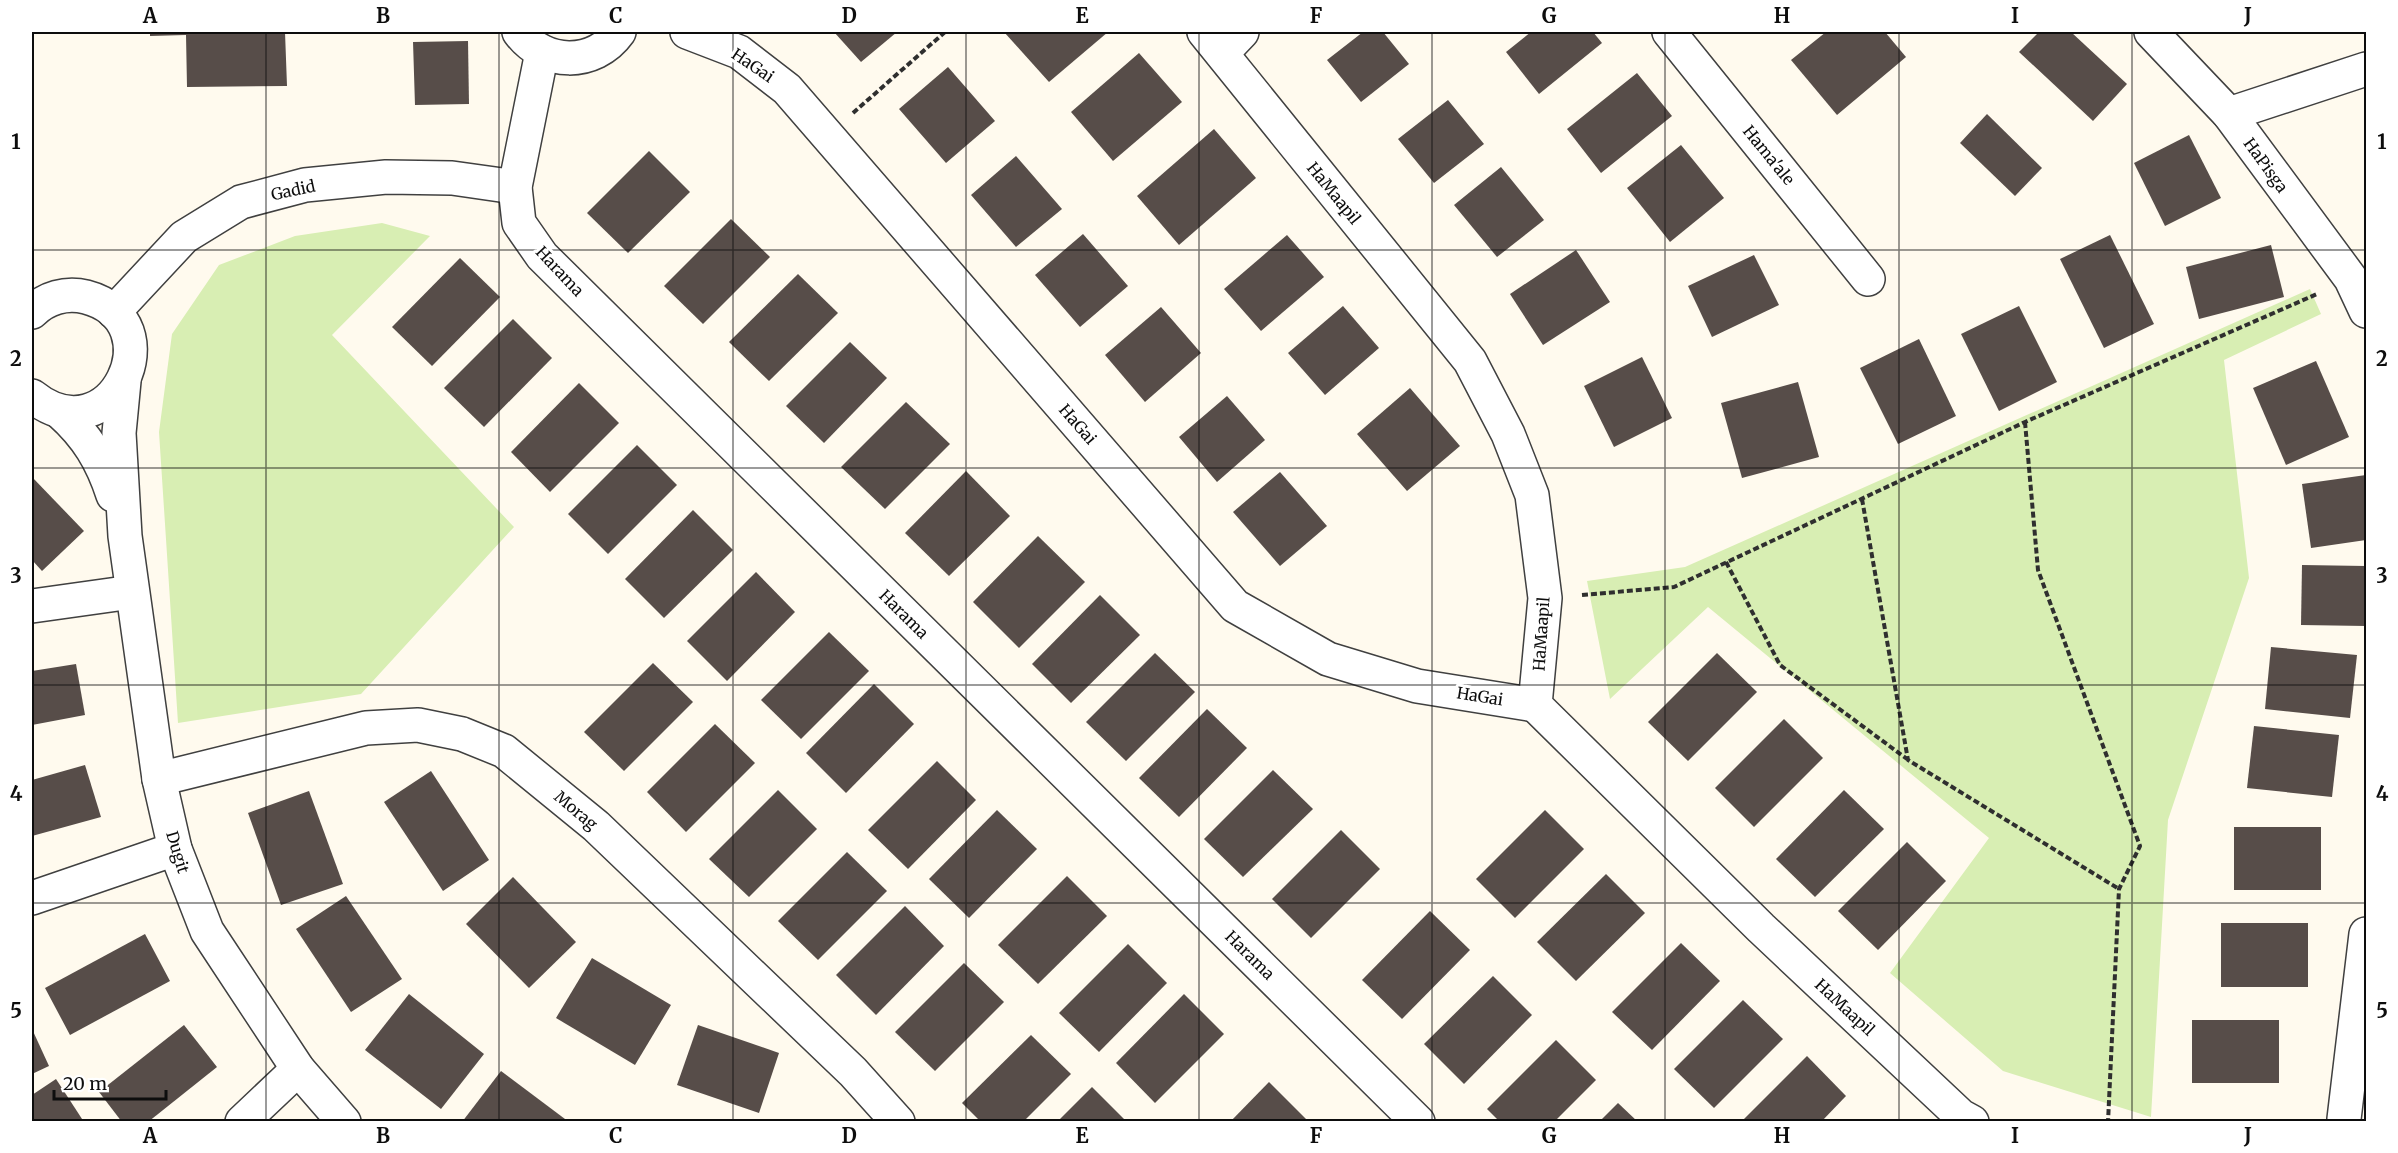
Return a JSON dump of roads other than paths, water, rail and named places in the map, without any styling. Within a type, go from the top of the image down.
[{"type":"street","points":[[531,42],[566,59],[590,56],[611,43],[619,32]]},
{"type":"street","name":"HaGai","points":[[687,32],[739,52],[787,89],[1235,606],[1328,659],[1417,686],[1535,705]]},
{"type":"street","name":"Hama'ale","points":[[1669,32],[1868,279]]},
{"type":"street","name":"HaPisga","points":[[2151,32],[2229,114],[2351,279],[2367,311]]},
{"type":"street","name":"HaMaapil","points":[[1223,39],[1470,362],[1508,434],[1532,495],[1545,598],[1535,705],[1761,928],[1961,1116],[1972,1122]]},
{"type":"street","name":"Harama","points":[[531,42],[515,187],[519,224],[542,256],[1418,1122]]},
{"type":"street","points":[[2229,114],[2367,69]]},
{"type":"street","name":"Gadid","points":[[114,312],[184,237],[241,202],[305,185],[386,177],[452,178],[515,187]]},
{"type":"street","points":[[32,312],[39,304],[58,296],[78,295],[97,300],[114,312]]},
{"type":"street","name":"Dugit","points":[[114,312],[125,327],[131,345],[131,363],[124,381],[119,433],[125,536],[159,779],[175,849],[207,931],[298,1069],[344,1122]]},
{"type":"street","points":[[60,412],[79,412],[97,407],[113,397],[124,381]]},
{"type":"street","name":"Dugit","points":[[32,396],[43,405],[60,412],[91,445],[105,470],[125,536]]},
{"type":"street","points":[[32,606],[132,592]]},
{"type":"street","name":"Morag","points":[[159,779],[366,728],[418,725],[462,734],[504,751],[596,826],[853,1072],[898,1122]]},
{"type":"street","points":[[32,898],[175,849]]},
{"type":"street","points":[[2340,1121],[2367,934]]},
{"type":"street","points":[[242,1122],[298,1069]]}]
